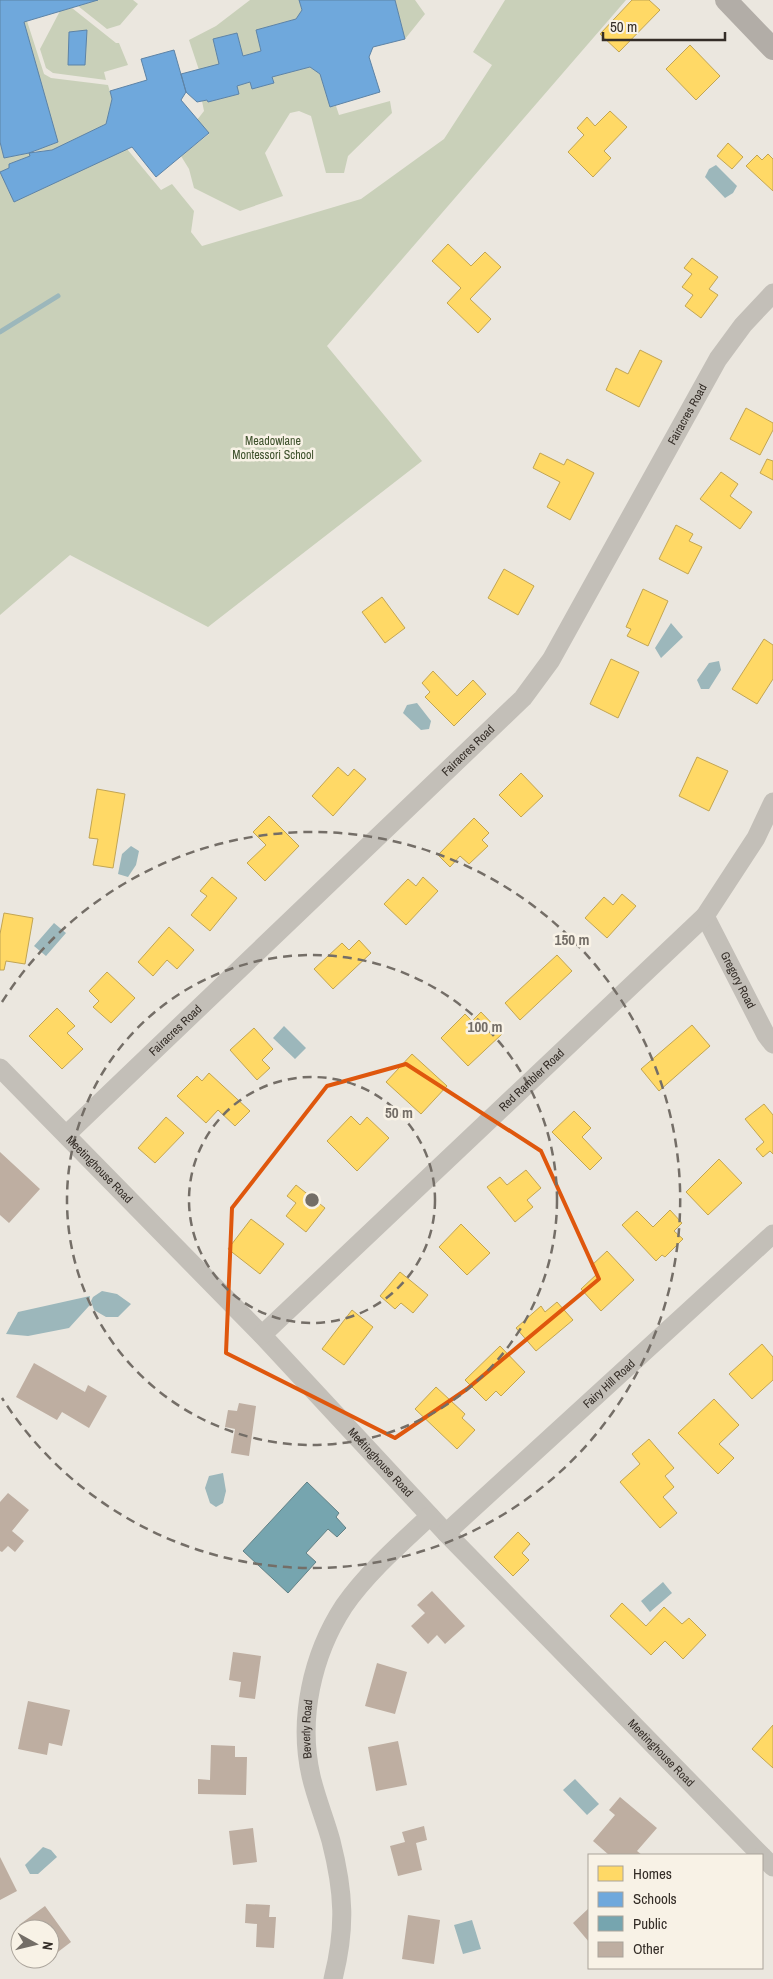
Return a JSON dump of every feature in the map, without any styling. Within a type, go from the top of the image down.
[{"type":"main road","points":[[726,0],[773,49]]},
{"type":"street","name":"Fairacres Road","points":[[67,1134],[523,698],[551,660],[718,359],[743,325],[773,293]]},
{"type":"street","name":"Red Rambler Road","points":[[262,1335],[706,916],[756,838],[773,802]]},
{"type":"street","name":"Gregory Road","points":[[706,916],[766,1035],[773,1044]]},
{"type":"street","name":"Meetinghouse Road","points":[[0,1068],[67,1134],[262,1335],[446,1533],[759,1854]]},
{"type":"street","name":"Fairy Hill Road","points":[[446,1533],[773,1234]]},
{"type":"street","name":"Beverly Road","points":[[333,1979],[344,1921],[339,1880],[331,1841],[311,1776],[307,1720],[310,1688],[325,1638],[345,1606],[364,1581],[430,1516]]},
{"type":"street","name":"Meetinghouse Road","points":[[763,1858],[773,1867]]},
{"type":"highlighted area","points":[[406,1064],[541,1151],[599,1279],[467,1389],[395,1438],[226,1353],[232,1208],[327,1086]]},
{"type":"green space","points":[[98,0],[133,0],[138,4],[120,25],[107,29],[78,6]]},
{"type":"green space","points":[[250,0],[299,0],[302,10],[296,19],[256,30],[261,51],[243,56],[237,33],[213,39],[219,64],[199,70],[189,40],[216,26]]},
{"type":"green space","points":[[395,0],[415,0],[425,14],[405,39]]},
{"type":"green space","name":"Meadowlane Montessori School","points":[[505,0],[626,0],[327,346],[422,461],[208,627],[70,555],[0,615],[0,172],[14,202],[127,149],[161,190],[172,184],[194,211],[191,232],[202,246],[361,199],[444,139],[492,65],[473,52]]},
{"type":"green space","points":[[72,8],[116,43],[119,43],[128,65],[104,72],[106,80],[53,73],[46,68],[40,49],[60,11]]},
{"type":"green space","points":[[27,21],[44,74],[51,78],[108,85],[112,99],[106,124],[52,150],[35,151],[57,142],[24,22]]},
{"type":"green space","points":[[310,67],[320,74],[330,107],[336,106],[339,115],[390,101],[392,113],[348,156],[344,173],[326,173],[311,116],[299,111],[290,113],[265,153],[283,196],[240,211],[194,188],[189,169],[181,156],[209,134],[197,120],[204,111],[202,101],[207,100],[208,102],[239,94],[237,86],[250,82],[252,89],[274,83],[272,77]]},
{"type":"green space","points":[[0,142],[4,158],[29,153],[30,156],[9,164],[9,168],[0,172]]},
{"type":"water","points":[[716,165],[737,186],[733,193],[725,198],[705,177],[709,169]]},
{"type":"water","points":[[671,623],[683,637],[661,658],[655,648]]},
{"type":"water","points":[[719,661],[721,670],[709,689],[701,689],[697,680],[709,663]]},
{"type":"water","points":[[417,703],[431,721],[429,729],[421,730],[403,713],[407,705]]},
{"type":"water","points":[[131,846],[139,851],[136,865],[128,877],[118,874],[122,854]]},
{"type":"water","points":[[54,923],[66,933],[46,956],[34,946]]},
{"type":"water","points":[[284,1026],[306,1048],[295,1059],[273,1038]]},
{"type":"water","points":[[102,1291],[117,1294],[131,1304],[118,1317],[106,1317],[94,1310],[91,1301],[93,1297]]},
{"type":"water","points":[[90,1296],[89,1306],[69,1328],[28,1336],[6,1334],[18,1312]]},
{"type":"water","points":[[223,1473],[226,1491],[223,1503],[216,1507],[210,1503],[205,1488],[209,1476]]},
{"type":"water","points":[[663,1582],[672,1593],[650,1612],[641,1601]]},
{"type":"water","points":[[575,1779],[599,1804],[587,1815],[563,1790]]},
{"type":"water","points":[[43,1847],[51,1850],[57,1857],[38,1874],[30,1874],[25,1865]]},
{"type":"water","points":[[472,1920],[481,1949],[463,1954],[454,1925]]},
{"type":"building: Homes","points":[[632,0],[649,0],[660,10],[619,52],[600,34]]},
{"type":"building: Homes","points":[[690,45],[720,76],[696,100],[666,69]]},
{"type":"building: Homes","points":[[610,111],[627,127],[604,151],[611,158],[593,177],[568,152],[584,135],[577,128],[587,117],[595,126]]},
{"type":"building: Homes","points":[[728,143],[743,157],[732,169],[717,156]]},
{"type":"building: Homes","points":[[768,154],[773,159],[773,191],[746,166],[757,155],[762,160]]},
{"type":"building: Homes","points":[[448,244],[471,266],[485,252],[501,267],[470,299],[491,319],[478,333],[447,303],[461,288],[432,261]]},
{"type":"building: Homes","points":[[692,258],[718,277],[709,289],[718,295],[701,318],[685,306],[693,295],[682,287],[692,274],[684,268]]},
{"type":"building: Homes","points":[[640,350],[662,361],[639,407],[606,390],[616,368],[628,374]]},
{"type":"building: Homes","points":[[746,408],[773,423],[773,430],[760,455],[730,439]]},
{"type":"building: Homes","points":[[540,453],[564,465],[567,459],[594,473],[570,520],[547,507],[560,482],[533,468]]},
{"type":"building: Homes","points":[[767,459],[773,461],[773,480],[760,473]]},
{"type":"building: Homes","points":[[721,472],[738,484],[730,496],[752,512],[740,529],[700,499]]},
{"type":"building: Homes","points":[[676,525],[693,534],[689,541],[702,547],[688,574],[659,559]]},
{"type":"building: Homes","points":[[504,569],[534,586],[518,615],[488,598]]},
{"type":"building: Homes","points":[[643,589],[668,601],[648,646],[627,636],[631,629],[626,627]]},
{"type":"building: Homes","points":[[382,597],[405,628],[385,643],[362,612]]},
{"type":"building: Homes","points":[[764,639],[773,645],[773,679],[757,704],[732,689]]},
{"type":"building: Homes","points":[[611,659],[639,672],[618,718],[590,704]]},
{"type":"building: Homes","points":[[433,671],[457,696],[473,680],[486,694],[454,726],[425,697],[430,692],[422,683]]},
{"type":"building: Homes","points":[[697,757],[728,771],[709,811],[679,796]]},
{"type":"building: Homes","points":[[338,767],[348,776],[354,769],[366,779],[333,816],[312,796]]},
{"type":"building: Homes","points":[[521,773],[543,796],[521,817],[499,795]]},
{"type":"building: Homes","points":[[97,789],[125,794],[113,868],[93,865],[98,839],[89,838]]},
{"type":"building: Homes","points":[[269,816],[299,846],[265,881],[247,863],[266,845],[253,832]]},
{"type":"building: Homes","points":[[474,818],[489,833],[482,840],[488,846],[469,864],[460,856],[450,867],[438,855]]},
{"type":"building: Homes","points":[[212,877],[237,898],[210,931],[191,915],[207,896],[200,891]]},
{"type":"building: Homes","points":[[423,877],[438,891],[406,925],[384,904],[408,879],[416,886]]},
{"type":"building: Homes","points":[[622,894],[636,906],[607,938],[585,918],[604,897],[613,905]]},
{"type":"building: Homes","points":[[4,913],[33,918],[25,964],[6,961],[4,970],[0,970],[0,934]]},
{"type":"building: Homes","points":[[169,927],[194,950],[177,969],[167,960],[153,976],[138,962]]},
{"type":"building: Homes","points":[[359,940],[371,953],[333,989],[314,969],[342,943],[349,950]]},
{"type":"building: Homes","points":[[557,955],[572,971],[520,1020],[505,1003]]},
{"type":"building: Homes","points":[[107,972],[135,998],[111,1023],[93,1007],[99,1001],[89,991]]},
{"type":"building: Homes","points":[[57,1008],[75,1026],[67,1033],[83,1049],[62,1069],[29,1036]]},
{"type":"building: Homes","points":[[481,1012],[502,1034],[468,1066],[441,1038],[465,1014],[472,1021]]},
{"type":"building: Homes","points":[[692,1025],[710,1046],[659,1091],[641,1069]]},
{"type":"building: Homes","points":[[254,1028],[273,1049],[262,1060],[270,1068],[257,1080],[230,1050]]},
{"type":"building: Homes","points":[[412,1054],[447,1086],[421,1114],[386,1082]]},
{"type":"building: Homes","points":[[209,1073],[250,1111],[235,1126],[218,1110],[206,1123],[177,1096],[197,1076],[202,1081]]},
{"type":"building: Homes","points":[[764,1104],[773,1115],[773,1154],[770,1151],[763,1157],[756,1149],[764,1142],[745,1119]]},
{"type":"building: Homes","points":[[574,1111],[591,1128],[582,1137],[602,1158],[590,1170],[552,1132]]},
{"type":"building: Homes","points":[[351,1116],[360,1125],[367,1117],[389,1138],[357,1171],[327,1141]]},
{"type":"building: Homes","points":[[166,1117],[184,1133],[155,1163],[138,1148]]},
{"type":"building: Homes","points":[[719,1159],[742,1183],[708,1215],[686,1192]]},
{"type":"building: Homes","points":[[526,1170],[541,1188],[527,1200],[533,1207],[515,1222],[487,1187],[500,1177],[507,1185]]},
{"type":"building: Homes","points":[[296,1185],[325,1208],[306,1232],[286,1216],[296,1203],[287,1196]]},
{"type":"building: Homes","points":[[670,1210],[682,1223],[674,1231],[683,1239],[665,1257],[662,1255],[656,1261],[622,1225],[637,1211],[653,1227]]},
{"type":"building: Homes","points":[[251,1219],[284,1244],[260,1274],[228,1249]]},
{"type":"building: Homes","points":[[461,1224],[490,1253],[467,1275],[439,1247]]},
{"type":"building: Homes","points":[[607,1251],[634,1280],[601,1311],[581,1289],[598,1273],[591,1266]]},
{"type":"building: Homes","points":[[400,1272],[428,1295],[413,1313],[401,1303],[395,1309],[380,1296]]},
{"type":"building: Homes","points":[[557,1302],[573,1320],[536,1351],[516,1328],[541,1306],[545,1312]]},
{"type":"building: Homes","points":[[352,1310],[373,1327],[344,1365],[322,1349]]},
{"type":"building: Homes","points":[[762,1344],[773,1357],[773,1380],[752,1399],[729,1374]]},
{"type":"building: Homes","points":[[500,1346],[525,1372],[501,1396],[496,1391],[486,1401],[465,1380]]},
{"type":"building: Homes","points":[[436,1387],[465,1414],[462,1418],[475,1430],[457,1449],[415,1409]]},
{"type":"building: Homes","points":[[714,1399],[739,1425],[719,1444],[734,1458],[718,1474],[678,1433]]},
{"type":"building: Homes","points":[[649,1439],[674,1468],[665,1476],[674,1487],[663,1497],[677,1513],[660,1528],[620,1482],[640,1464],[632,1454]]},
{"type":"building: Homes","points":[[518,1532],[530,1544],[522,1553],[529,1560],[513,1576],[494,1557]]},
{"type":"building: Homes","points":[[622,1603],[646,1626],[664,1607],[682,1624],[689,1618],[706,1635],[683,1659],[665,1641],[651,1655],[610,1616]]},
{"type":"building: Homes","points":[[773,1725],[773,1768],[752,1749]]},
{"type":"building: Schools","points":[[0,0],[98,0],[24,22],[58,142],[29,153],[4,158],[0,142]]},
{"type":"building: Schools","points":[[299,0],[395,0],[405,39],[373,47],[369,57],[380,92],[330,107],[320,74],[310,67],[272,77],[274,83],[252,89],[250,82],[237,86],[239,94],[208,102],[207,100],[197,102],[186,92],[181,74],[219,64],[213,39],[237,33],[243,56],[261,51],[256,30],[296,19],[302,10]]},
{"type":"building: Schools","points":[[87,30],[85,65],[68,65],[69,32]]},
{"type":"building: Schools","points":[[174,50],[186,92],[181,100],[209,133],[156,177],[132,147],[14,202],[0,172],[9,168],[9,164],[30,156],[29,153],[52,150],[106,124],[112,99],[110,91],[147,80],[141,59]]},
{"type":"building: Public","points":[[307,1482],[339,1513],[336,1517],[346,1528],[337,1537],[328,1529],[306,1553],[316,1562],[288,1593],[243,1551]]},
{"type":"building: Other","points":[[0,1152],[40,1189],[9,1223],[0,1215]]},
{"type":"building: Other","points":[[34,1363],[85,1392],[88,1385],[107,1396],[89,1428],[62,1412],[57,1420],[16,1397]]},
{"type":"building: Other","points":[[239,1403],[256,1406],[249,1456],[231,1453],[235,1429],[225,1427],[228,1410],[237,1411]]},
{"type":"building: Other","points":[[8,1493],[29,1510],[12,1531],[24,1541],[15,1552],[8,1546],[2,1552],[0,1551],[0,1502]]},
{"type":"building: Other","points":[[432,1591],[465,1626],[445,1644],[437,1635],[428,1644],[411,1626],[425,1613],[417,1605]]},
{"type":"building: Other","points":[[233,1652],[261,1656],[255,1699],[239,1697],[241,1682],[229,1680]]},
{"type":"building: Other","points":[[377,1663],[407,1672],[395,1714],[365,1706]]},
{"type":"building: Other","points":[[28,1701],[70,1710],[62,1746],[49,1743],[47,1755],[18,1749]]},
{"type":"building: Other","points":[[398,1741],[407,1785],[376,1791],[368,1747]]},
{"type":"building: Other","points":[[211,1745],[235,1746],[235,1757],[247,1757],[246,1795],[198,1794],[198,1779],[210,1780]]},
{"type":"building: Other","points":[[620,1797],[657,1828],[637,1851],[641,1854],[608,1854],[593,1841],[615,1815],[609,1810]]},
{"type":"building: Other","points":[[424,1826],[427,1840],[416,1843],[422,1870],[398,1876],[390,1846],[405,1842],[402,1832]]},
{"type":"building: Other","points":[[253,1828],[257,1862],[233,1865],[229,1831]]},
{"type":"building: Other","points":[[0,1857],[17,1891],[0,1900]]},
{"type":"building: Other","points":[[246,1904],[270,1905],[269,1917],[276,1917],[274,1948],[256,1947],[257,1924],[245,1923]]},
{"type":"building: Other","points":[[45,1906],[54,1919],[27,1919]]},
{"type":"building: Other","points":[[588,1909],[588,1941],[573,1923]]},
{"type":"building: Other","points":[[408,1915],[440,1920],[434,1964],[402,1959]]},
{"type":"building: Other","points":[[60,1927],[71,1942],[60,1950]]},
{"type":"waterway","points":[[0,332],[58,296]]}]
